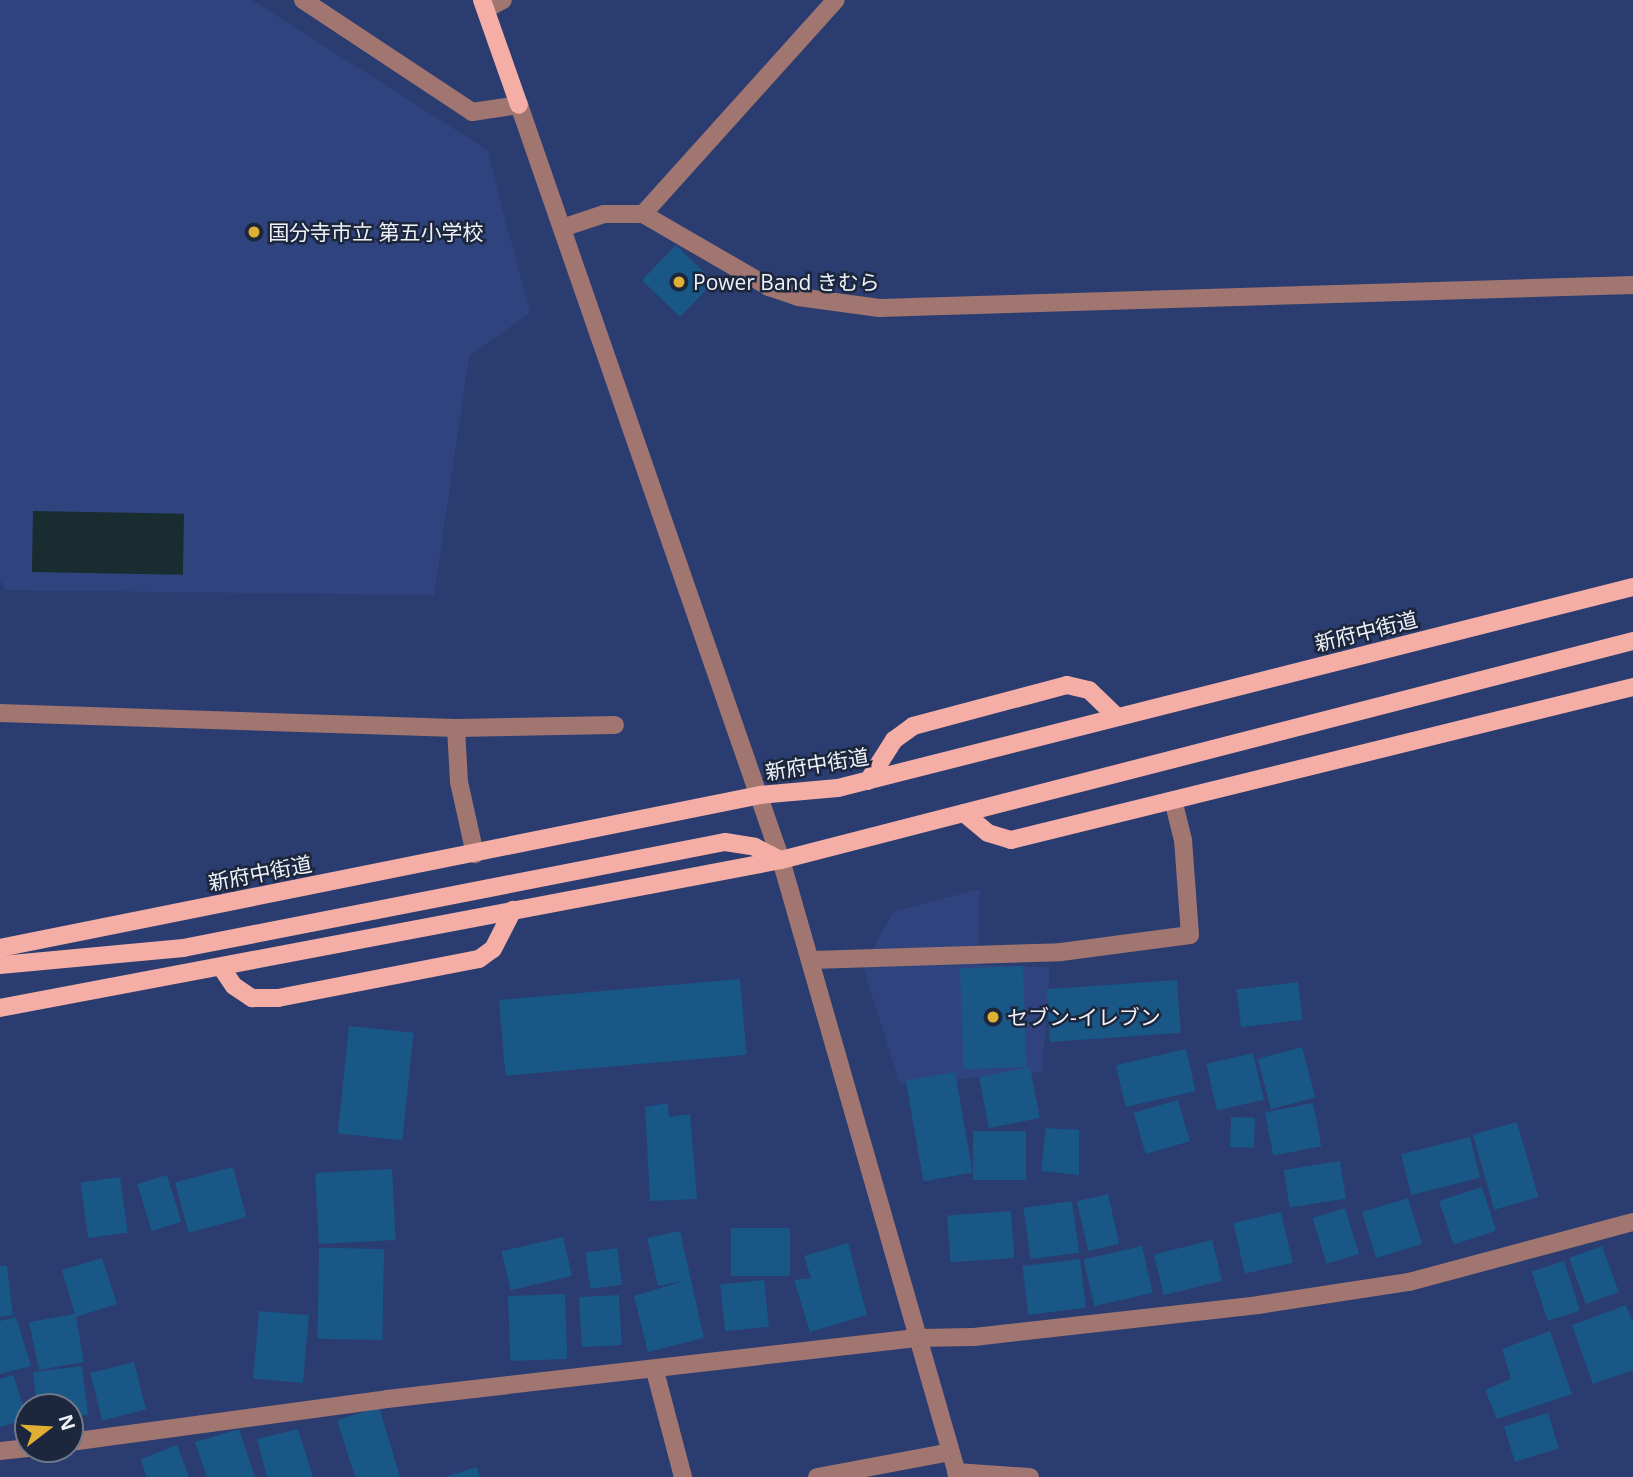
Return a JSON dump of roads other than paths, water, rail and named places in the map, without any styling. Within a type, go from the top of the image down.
[{"type":"main road","points":[[484,5],[519,105]]},
{"type":"main road","name":"新府中街道","points":[[0,948],[760,795],[868,781],[1633,587]]},
{"type":"main road","points":[[0,1008],[780,860],[1633,641]]},
{"type":"main road","points":[[868,781],[894,740],[913,726],[1067,685],[1089,690],[1117,717]]},
{"type":"main road","points":[[964,813],[988,833],[1011,840],[1633,687]]},
{"type":"main road","points":[[0,965],[183,948],[725,842],[755,847],[780,860]]},
{"type":"main road","points":[[221,967],[234,986],[252,998],[278,998],[479,958],[493,949],[513,910]]},
{"type":"street","points":[[303,0],[472,112],[519,105],[760,795],[812,960],[957,1475],[1030,1477]]},
{"type":"street","points":[[484,5],[503,0]]},
{"type":"street","points":[[643,214],[836,0]]},
{"type":"street","points":[[562,228],[604,214],[643,214],[769,287],[798,297],[879,308],[1633,285]]},
{"type":"street","points":[[0,713],[456,728],[615,725]]},
{"type":"street","points":[[456,728],[459,782],[475,854]]},
{"type":"street","points":[[812,960],[1061,952],[1190,935],[1183,840],[1173,800]]},
{"type":"street","points":[[84,1440],[387,1399],[655,1371],[917,1338],[964,1338],[1258,1305],[1409,1282],[1633,1222]]},
{"type":"street","points":[[655,1371],[683,1477]]},
{"type":"street","points":[[817,1477],[951,1452]]},
{"type":"place","name":"国分寺市立 第五小学校","points":[[254,232]]},
{"type":"place","name":"Power Band きむら","points":[[679,282]]},
{"type":"place","name":"セブン-イレブン","points":[[993,1017]]}]
